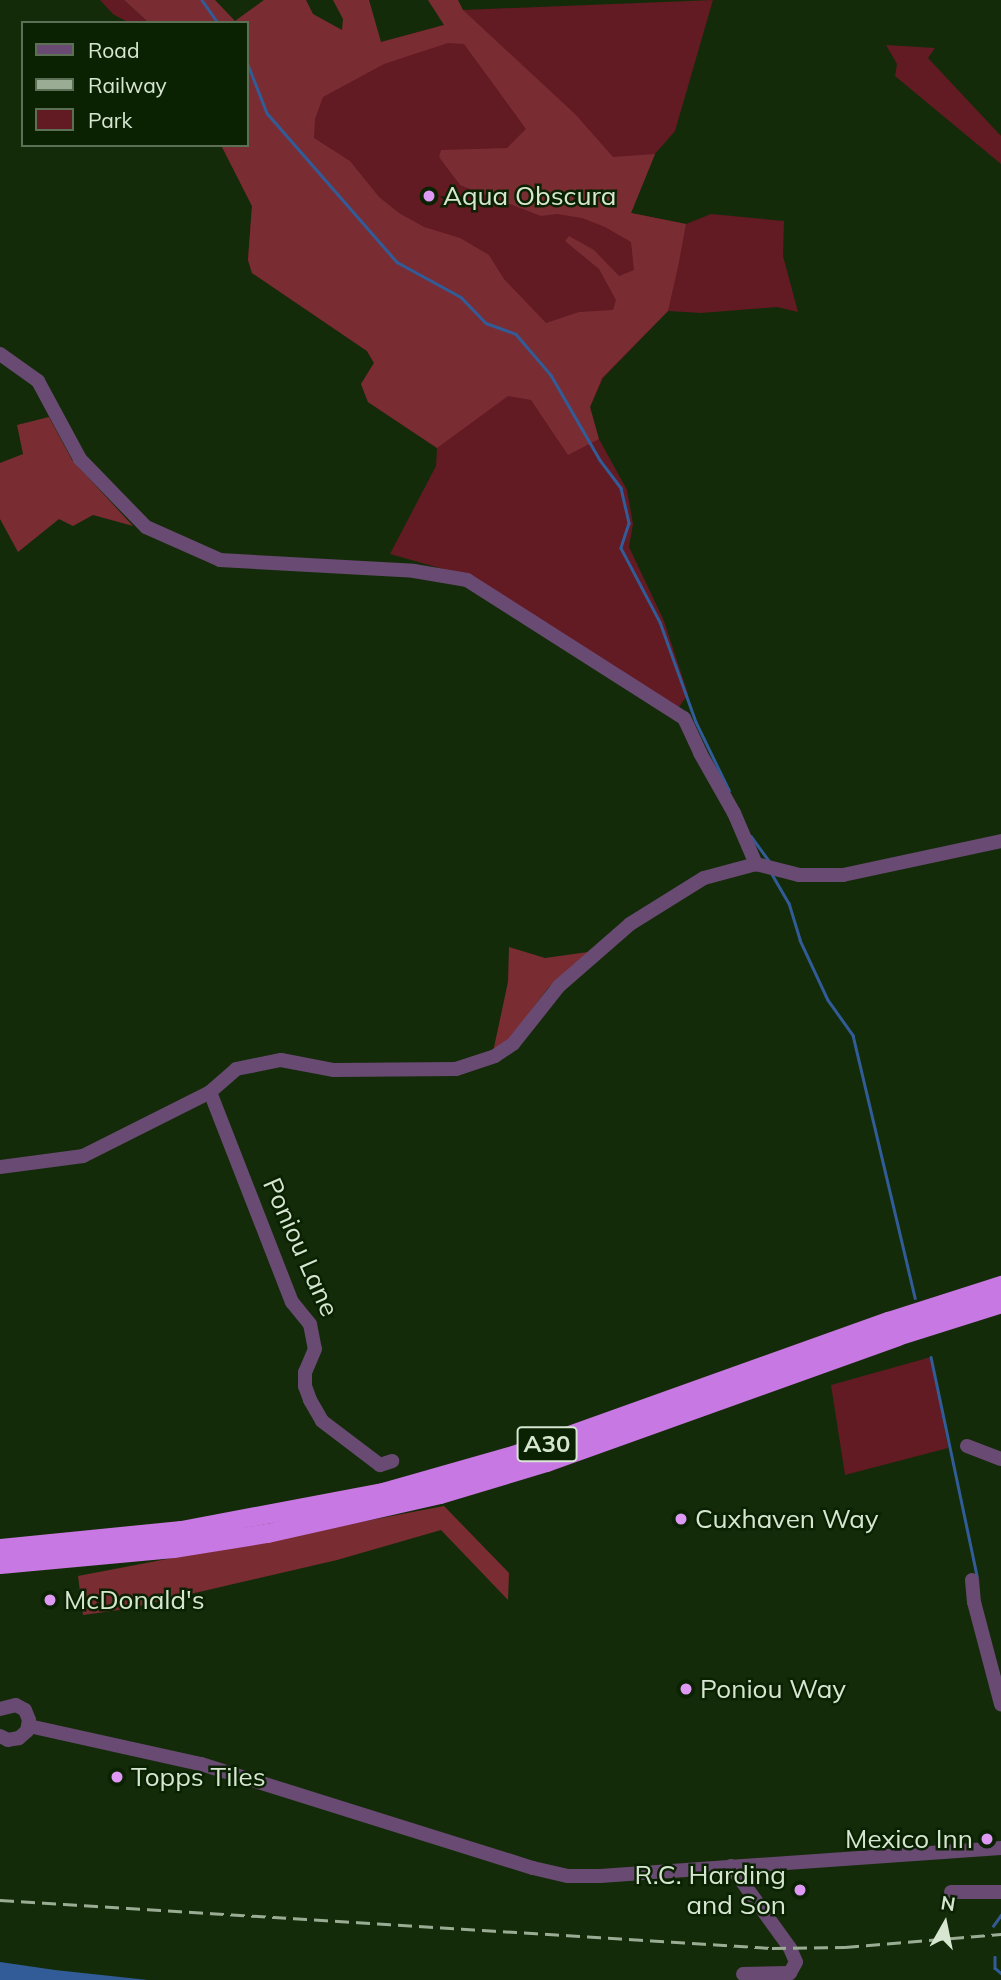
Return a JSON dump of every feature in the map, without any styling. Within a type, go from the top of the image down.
[{"type":"highway","name":"A30","points":[[0,1548],[181,1530],[383,1492],[552,1442],[888,1321],[1001,1285]]},
{"type":"highway","name":"A30","points":[[0,1564],[173,1548],[240,1537],[440,1494],[546,1462],[897,1336],[1001,1303]]},
{"type":"street","points":[[0,354],[38,382],[79,459],[146,527],[220,560],[414,571],[467,580],[684,718],[700,753],[734,813],[756,864]]},
{"type":"street","points":[[0,1167],[83,1156],[210,1092],[236,1069],[281,1060],[334,1070],[456,1069],[495,1056],[513,1044],[559,986],[630,924],[704,878],[756,864],[799,875],[843,875],[1001,841]]},
{"type":"street","name":"Poniou Lane","points":[[210,1092],[292,1302],[310,1324],[315,1349],[305,1372],[305,1386],[310,1400],[323,1420],[380,1465],[392,1461]]},
{"type":"street","points":[[967,1446],[1001,1459]]},
{"type":"street","points":[[972,1580],[974,1602],[1001,1704]]},
{"type":"street","points":[[0,1709],[9,1704],[21,1707],[28,1715],[29,1726],[19,1738],[8,1740],[0,1736]]},
{"type":"street","points":[[29,1726],[188,1760],[520,1864],[568,1876],[1001,1848]]},
{"type":"street","points":[[731,1866],[790,1948],[796,1962],[790,1973],[743,1974]]},
{"type":"street","points":[[951,1892],[1001,1892]]},
{"type":"green space","points":[[100,0],[124,0],[147,21],[125,21],[113,14]]},
{"type":"green space","points":[[713,0],[675,131],[655,154],[631,213],[686,224],[711,214],[784,221],[783,256],[798,312],[777,307],[701,313],[668,311],[603,378],[590,407],[594,430],[627,490],[633,524],[629,547],[664,621],[688,694],[677,710],[454,572],[390,554],[436,466],[437,448],[368,402],[361,384],[374,363],[367,351],[252,273],[248,260],[252,206],[222,147],[248,147],[248,144],[353,50],[444,25],[463,10]]},
{"type":"green space","points":[[886,45],[935,48],[928,58],[1001,136],[1001,164],[895,76],[897,64]]},
{"type":"green space","points":[[931,1357],[948,1448],[845,1475],[831,1385]]},
{"type":"shaded area","points":[[124,0],[215,0],[235,21],[147,21]]},
{"type":"shaded area","points":[[264,0],[306,0],[313,14],[342,30],[343,19],[333,0],[369,0],[381,42],[444,25],[428,0],[458,0],[463,10],[576,115],[613,157],[655,154],[631,213],[686,224],[668,311],[602,378],[590,407],[599,439],[568,455],[531,400],[508,396],[437,448],[368,402],[361,384],[374,363],[367,351],[252,273],[248,260],[252,206],[222,147],[248,147],[248,21],[235,21]],"holes":[[[448,43],[464,44],[526,129],[507,148],[441,150],[439,157],[460,185],[541,216],[557,214],[582,218],[631,242],[634,270],[619,276],[594,250],[569,236],[565,241],[599,269],[616,300],[613,310],[579,312],[546,323],[504,279],[489,255],[460,238],[424,227],[399,213],[379,197],[350,161],[314,138],[315,119],[323,97],[384,64]]]},
{"type":"shaded area","points":[[49,417],[72,460],[133,526],[93,515],[73,526],[59,519],[18,552],[0,519],[0,463],[23,454],[17,425]]},
{"type":"shaded area","points":[[509,947],[545,958],[588,952],[548,988],[511,1037],[493,1052],[508,982]]},
{"type":"shaded area","points":[[444,1506],[509,1573],[508,1600],[441,1530],[337,1560],[126,1609],[83,1615],[78,1576]]},
{"type":"water","points":[[0,1962],[55,1970],[148,1980],[0,1980]]},
{"type":"waterway","points":[[202,0],[217,21]]},
{"type":"waterway","points":[[248,65],[267,113],[397,262],[461,297],[486,323],[516,334],[551,375],[600,460],[621,488],[629,523],[621,548],[660,622],[696,722],[729,790]]},
{"type":"waterway","points":[[751,836],[770,862]]},
{"type":"waterway","points":[[772,874],[789,903],[800,940],[828,1000],[853,1035],[915,1298]]},
{"type":"waterway","points":[[931,1357],[977,1576]]},
{"type":"waterway","points":[[993,1926],[1001,1915]]},
{"type":"waterway","points":[[995,1957],[995,1968],[1001,1973]]},
{"type":"railway","points":[[0,1900],[772,1948],[845,1947],[1001,1934]]},
{"type":"place","name":"Aqua Obscura","points":[[429,196]]},
{"type":"place","name":"Cuxhaven Way","points":[[681,1519]]},
{"type":"place","name":"McDonald's","points":[[50,1600]]},
{"type":"place","name":"Poniou Way","points":[[686,1689]]},
{"type":"place","name":"Topps Tiles","points":[[117,1777]]},
{"type":"place","name":"Mexico Inn","points":[[987,1839]]},
{"type":"place","name":"R.C. Harding and Son","points":[[800,1890]]}]
